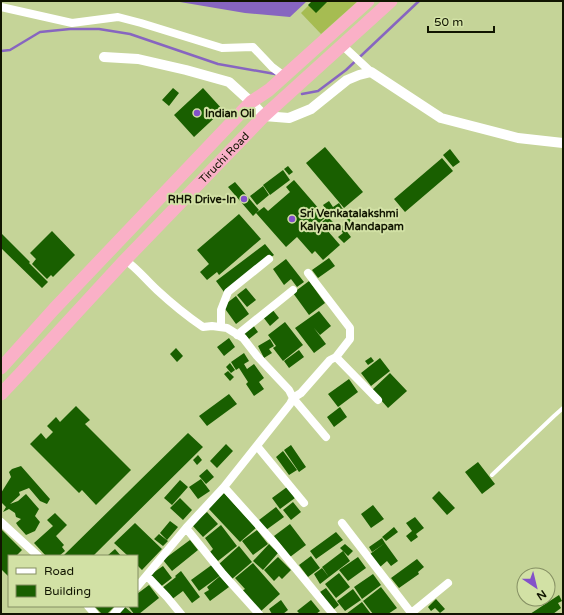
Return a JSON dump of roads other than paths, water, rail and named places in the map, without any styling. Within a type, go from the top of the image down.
[{"type":"highway","points":[[3,363],[252,102],[269,90],[368,1]]},
{"type":"highway","name":"Tiruchi Road","points":[[1,394],[125,260],[264,116],[391,1]]},
{"type":"street","points":[[1,8],[72,24],[118,17],[222,48],[253,47],[272,67],[284,76]]},
{"type":"street","points":[[342,45],[372,72],[441,118],[518,138],[563,143]]},
{"type":"street","points":[[104,58],[138,59],[229,82],[252,102],[264,116],[289,118],[311,109],[347,80],[372,72]]},
{"type":"street","points":[[221,327],[221,310],[228,292],[269,259]]},
{"type":"street","points":[[125,260],[132,264],[157,290],[203,328],[212,326],[227,328],[243,338],[257,356],[289,390],[293,398],[326,437]]},
{"type":"street","points":[[138,586],[186,528],[224,487],[290,404],[293,398],[302,393],[330,360],[336,357],[350,340],[350,328],[308,273]]},
{"type":"street","points":[[237,335],[293,290]]},
{"type":"street","points":[[336,357],[378,400]]},
{"type":"street","points":[[256,446],[304,503]]},
{"type":"street","points":[[224,487],[277,546],[333,614]]},
{"type":"street","points":[[1,522],[37,555]]},
{"type":"street","points":[[342,524],[411,614],[448,583]]},
{"type":"street","points":[[186,528],[223,574],[259,614]]},
{"type":"street","points":[[147,576],[181,614]]},
{"type":"lane","points":[[492,475],[563,408]]},
{"type":"waterway","points":[[302,94],[318,91],[346,70],[419,1]]},
{"type":"waterway","points":[[1,51],[10,50],[40,32],[70,29],[99,29],[130,34],[218,64],[275,74]]},
{"type":"place","name":"Indian Oil","points":[[197,113]]},
{"type":"place","name":"RHR Drive-In","points":[[244,199]]},
{"type":"place","name":"Sri Venkatalakshmi Kalyana Mandapam","points":[[292,219]]}]
